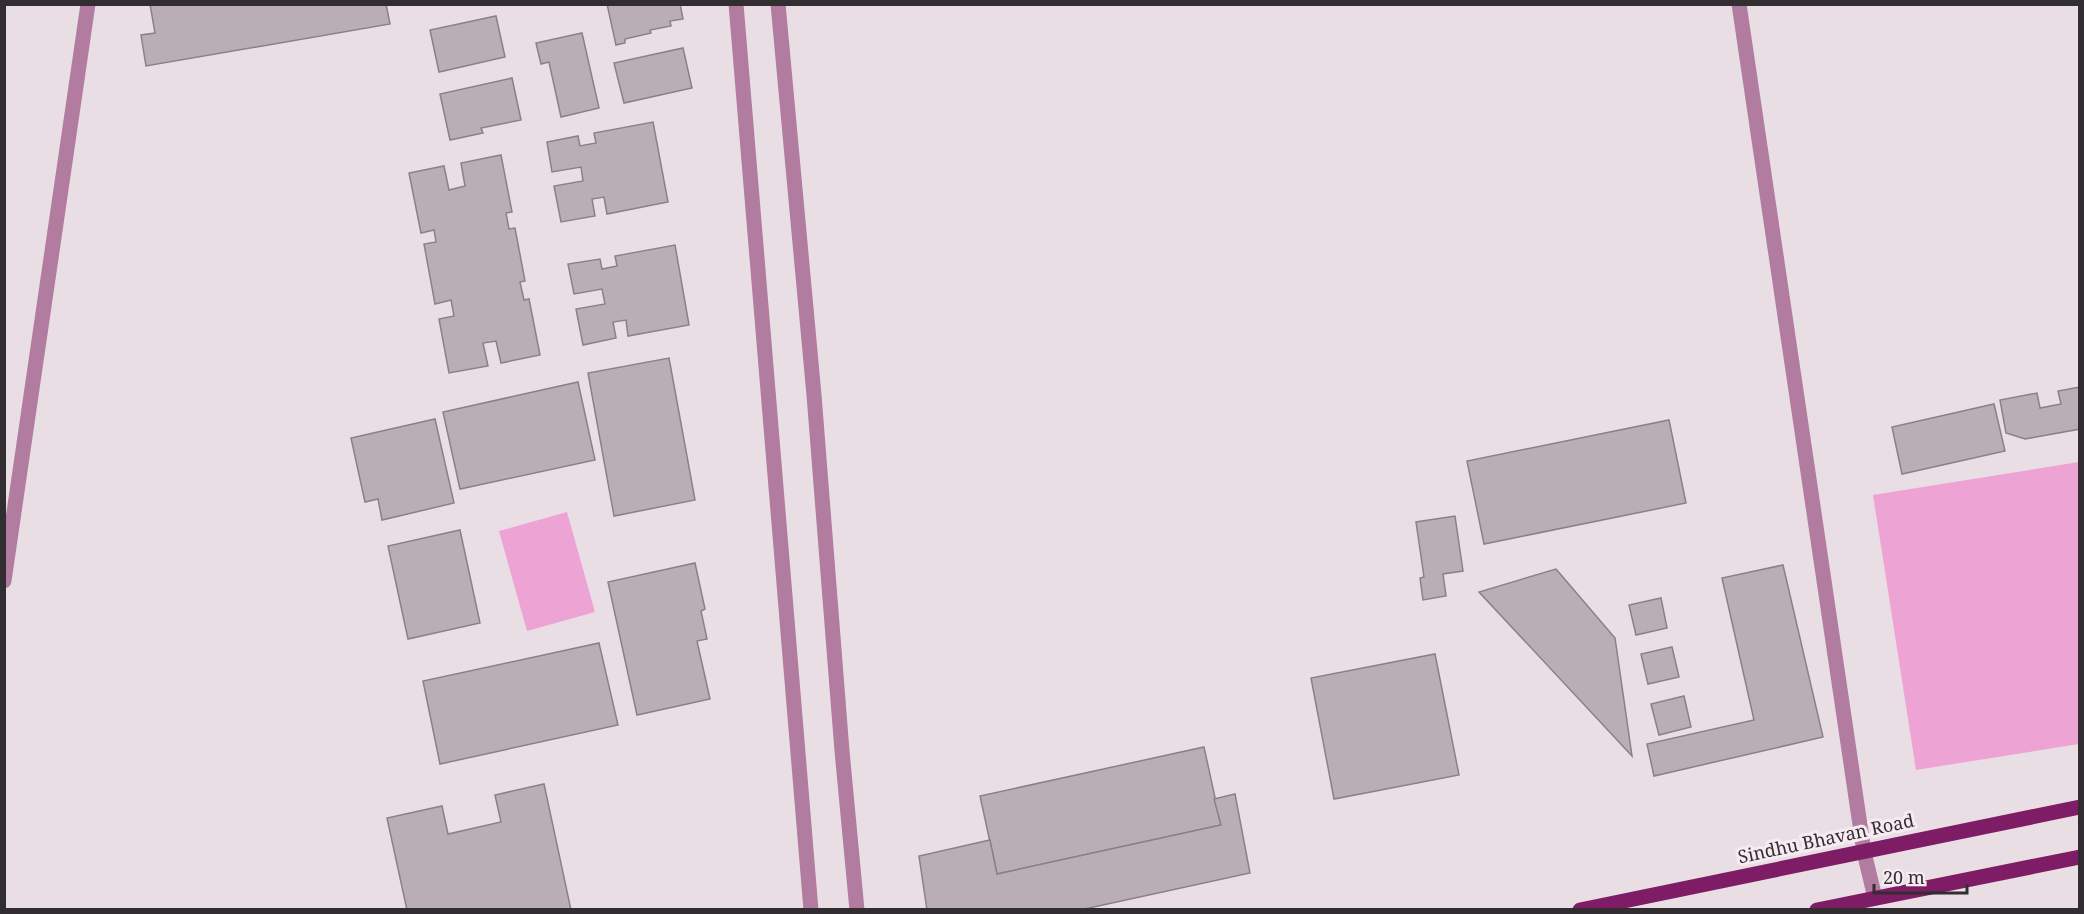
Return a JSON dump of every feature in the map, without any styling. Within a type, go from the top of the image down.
[{"type":"main road","name":"Sindhu Bhavan Road","points":[[1580,909],[2079,807]]},
{"type":"main road","points":[[1816,909],[2079,857]]},
{"type":"street","points":[[4,581],[88,4]]},
{"type":"street","points":[[736,4],[811,909]]},
{"type":"street","points":[[778,4],[814,395],[857,909]]},
{"type":"street","points":[[1739,4],[1863,852],[1875,898]]},
{"type":"shaded area","points":[[2079,462],[2079,744],[1916,770],[1873,495]]},
{"type":"shaded area","points":[[567,512],[595,612],[527,631],[499,531]]},
{"type":"building","points":[[150,4],[386,4],[390,24],[146,66],[141,35],[155,33]]},
{"type":"building","points":[[607,4],[680,4],[683,19],[670,21],[671,26],[650,30],[651,33],[625,39],[625,43],[616,45]]},
{"type":"building","points":[[496,16],[505,57],[439,72],[430,30]]},
{"type":"building","points":[[582,33],[599,108],[561,117],[549,62],[541,64],[536,43]]},
{"type":"building","points":[[683,48],[692,88],[624,103],[614,63]]},
{"type":"building","points":[[512,78],[521,120],[481,128],[483,133],[450,140],[440,94]]},
{"type":"building","points":[[653,122],[668,202],[607,214],[604,197],[592,199],[595,216],[561,222],[554,186],[583,181],[581,167],[552,172],[547,142],[578,136],[580,146],[596,143],[594,133]]},
{"type":"building","points":[[501,155],[512,212],[506,213],[509,229],[515,228],[525,281],[520,282],[524,300],[529,299],[540,355],[501,363],[496,341],[483,343],[488,366],[449,373],[439,319],[454,316],[451,300],[435,304],[424,244],[436,242],[434,230],[421,233],[409,173],[444,166],[449,190],[465,186],[461,163]]},
{"type":"building","points":[[675,245],[689,325],[628,336],[626,320],[613,322],[616,338],[583,345],[576,309],[605,304],[602,289],[574,294],[568,264],[600,259],[602,269],[617,266],[615,256]]},
{"type":"building","points":[[669,358],[695,500],[614,516],[588,373]]},
{"type":"building","points":[[578,382],[595,460],[460,489],[443,412]]},
{"type":"building","points":[[2080,387],[2080,429],[2025,439],[2006,433],[2000,400],[2037,393],[2040,408],[2061,404],[2058,391]]},
{"type":"building","points":[[1994,404],[2005,451],[1902,474],[1892,427]]},
{"type":"building","points":[[435,419],[454,503],[382,520],[378,499],[365,502],[351,438]]},
{"type":"building","points":[[1669,420],[1686,503],[1484,544],[1467,461]]},
{"type":"building","points":[[1455,516],[1463,571],[1443,574],[1446,596],[1423,600],[1420,578],[1424,577],[1416,522]]},
{"type":"building","points":[[460,530],[480,623],[408,639],[388,546]]},
{"type":"building","points":[[695,563],[705,609],[701,611],[707,639],[697,641],[710,699],[637,715],[608,582]]},
{"type":"building","points":[[1783,565],[1823,737],[1654,776],[1647,744],[1754,720],[1722,578]]},
{"type":"building","points":[[1556,569],[1615,638],[1632,756],[1479,592]]},
{"type":"building","points":[[1661,598],[1667,628],[1636,635],[1629,605]]},
{"type":"building","points":[[599,643],[618,725],[440,764],[423,681]]},
{"type":"building","points":[[1672,647],[1679,677],[1648,684],[1641,654]]},
{"type":"building","points":[[1435,654],[1459,775],[1334,799],[1311,678]]},
{"type":"building","points":[[1684,696],[1691,727],[1659,735],[1651,704]]},
{"type":"building","points":[[1204,747],[1221,825],[997,874],[980,796]]},
{"type":"building","points":[[544,784],[571,910],[407,910],[387,818],[442,806],[448,834],[501,822],[495,795]]},
{"type":"building","points":[[1235,794],[1250,873],[1080,910],[927,910],[919,856],[990,840],[997,874],[1221,825],[1214,799]]}]
